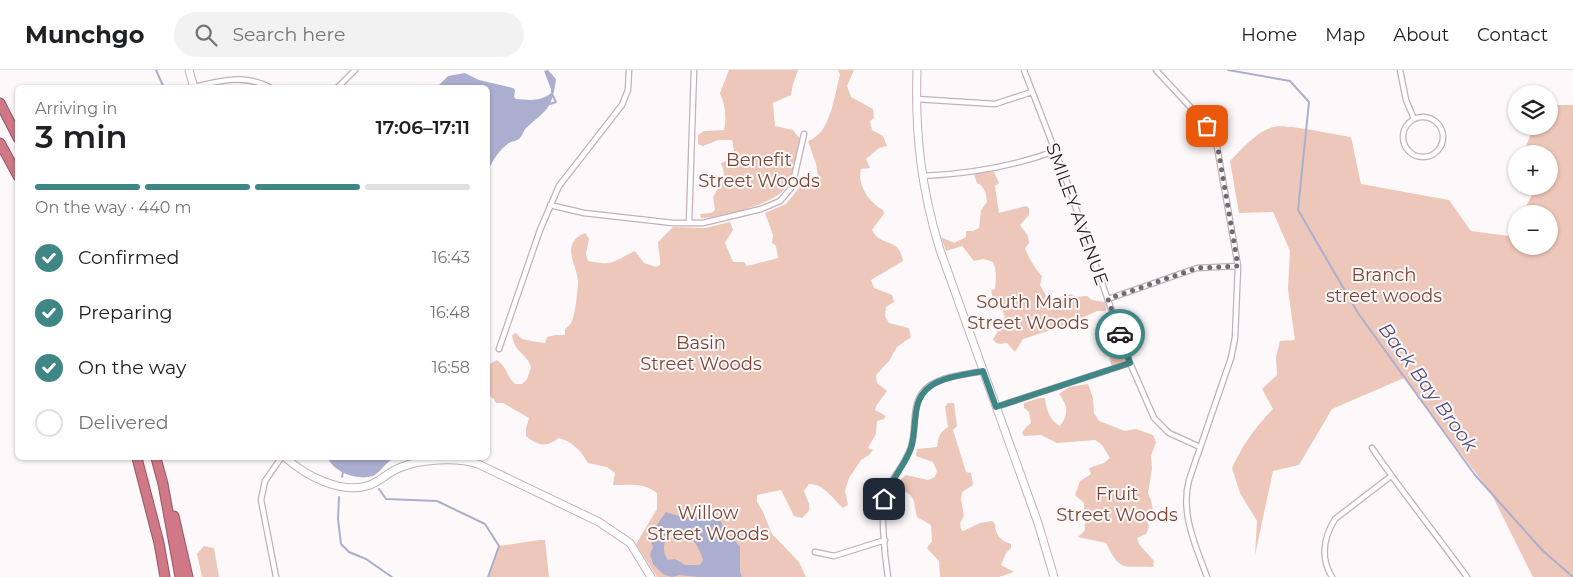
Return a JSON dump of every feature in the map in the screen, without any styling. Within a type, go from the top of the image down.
[{"type":"highway","points":[[0,103],[15,132]]},
{"type":"highway","points":[[0,143],[15,170]]},
{"type":"highway","points":[[138,460],[159,543],[165,577]]},
{"type":"highway","points":[[157,460],[176,524],[188,577]]},
{"type":"highway","points":[[163,484],[180,577]]},
{"type":"main road","points":[[189,70],[193,85]]},
{"type":"main road","points":[[917,70],[916,99],[922,176],[929,211],[983,371],[1041,532],[1054,577]]},
{"type":"main road","points":[[289,460],[321,480],[353,488],[372,484],[398,468],[414,464],[461,460],[478,464],[613,530],[630,543],[651,577]]},
{"type":"street","points":[[339,85],[355,70]]},
{"type":"street","points":[[499,349],[550,205],[559,186],[622,104],[628,90],[630,70]]},
{"type":"street","points":[[689,224],[694,70]]},
{"type":"street","name":"SMILEY AVENUE","points":[[1024,70],[1055,151],[1130,363],[1154,418],[1169,433],[1200,447]]},
{"type":"street","points":[[1156,70],[1207,126],[1216,142],[1238,266],[1234,349],[1186,490],[1186,512],[1207,577]]},
{"type":"street","points":[[1400,70],[1406,100],[1414,119]]},
{"type":"street","points":[[203,85],[243,78],[262,82],[266,85]]},
{"type":"street","points":[[916,99],[995,104],[1032,92]]},
{"type":"street","points":[[1422,117],[1431,118],[1440,126],[1443,134],[1442,142],[1438,150],[1432,155],[1424,157],[1415,156],[1408,151],[1404,144],[1403,131],[1414,119],[1422,117]]},
{"type":"street","points":[[550,205],[584,213],[655,222],[689,224],[718,220],[761,209],[780,201],[792,187],[804,134]]},
{"type":"street","points":[[922,176],[946,175],[996,168],[1026,161],[1055,151]]},
{"type":"street","points":[[1108,299],[1197,268],[1238,266]]},
{"type":"street","points":[[996,407],[1130,363]]},
{"type":"street","points":[[888,577],[883,516],[884,499],[887,490],[906,460],[911,447],[916,407],[923,392],[937,382],[983,371]]},
{"type":"street","points":[[1372,448],[1467,577]]},
{"type":"street","points":[[276,577],[261,500],[265,481],[281,460]]},
{"type":"street","points":[[1332,577],[1327,566],[1324,550],[1325,539],[1335,519],[1391,476]]},
{"type":"street","points":[[815,552],[834,556],[885,540]]},
{"type":"green space","name":"Benefit Street Woods","points":[[729,70],[798,70],[791,95],[773,103],[775,126],[793,130],[800,139],[791,176],[786,187],[780,193],[747,209],[721,216],[701,218],[700,214],[711,213],[715,210],[713,197],[724,174],[721,163],[729,160],[734,151],[732,140],[718,140],[703,146],[698,144],[698,135],[704,131],[724,130],[725,111],[720,93]]},
{"type":"green space","name":"Basin Street Woods","points":[[838,70],[854,70],[847,86],[851,97],[873,109],[874,118],[870,121],[872,130],[883,136],[887,146],[879,148],[866,159],[870,168],[861,169],[860,175],[865,192],[883,210],[884,214],[872,230],[880,239],[898,248],[903,261],[871,280],[874,288],[892,295],[894,302],[886,307],[885,316],[889,323],[909,328],[911,337],[897,347],[889,361],[876,375],[877,383],[887,391],[875,410],[886,416],[884,419],[877,421],[876,434],[868,448],[873,450],[861,460],[849,478],[845,491],[848,505],[843,508],[819,486],[809,484],[804,491],[809,504],[809,511],[802,518],[794,516],[781,490],[757,495],[757,502],[772,534],[799,562],[806,577],[657,577],[636,544],[657,509],[657,493],[647,487],[613,485],[615,473],[607,467],[588,463],[576,447],[564,440],[559,438],[550,443],[538,444],[526,436],[529,418],[503,403],[496,403],[490,396],[490,364],[497,360],[515,384],[522,384],[527,379],[531,367],[518,350],[512,335],[516,333],[521,338],[545,343],[547,337],[565,335],[565,329],[571,323],[574,315],[578,285],[571,248],[577,237],[585,233],[589,239],[586,254],[588,261],[613,262],[635,251],[644,263],[656,267],[660,265],[658,242],[673,227],[705,228],[730,222],[733,230],[725,243],[733,262],[744,262],[747,266],[778,258],[776,246],[772,243],[773,235],[765,213],[786,204],[802,184],[818,176],[808,141],[816,137],[827,122],[840,75]]},
{"type":"green space","name":"Branch street woods","points":[[1558,105],[1573,105],[1573,577],[1533,577],[1491,493],[1404,378],[1332,409],[1299,465],[1273,471],[1255,555],[1257,521],[1240,493],[1232,468],[1250,437],[1273,409],[1262,389],[1277,375],[1276,357],[1280,341],[1295,340],[1288,289],[1290,251],[1273,212],[1239,213],[1230,161],[1255,137],[1273,127],[1299,128],[1351,137],[1361,184],[1449,200],[1471,231],[1508,236],[1508,255],[1558,255],[1558,205],[1527,205],[1532,195],[1558,195],[1558,145],[1527,145],[1530,135],[1558,135]]},
{"type":"green space","name":"South Main Street Woods","points":[[990,171],[994,172],[999,183],[995,186],[999,213],[1026,206],[1029,208],[1029,215],[1020,225],[1028,236],[1029,243],[1025,249],[1034,267],[1042,276],[1040,285],[1051,304],[1057,304],[1070,294],[1075,297],[1087,296],[1092,300],[1106,302],[1106,311],[1097,311],[1078,322],[1061,327],[1056,324],[1051,330],[1023,339],[1015,352],[1007,343],[1001,344],[993,340],[1005,317],[1003,311],[995,302],[991,290],[995,289],[996,282],[993,262],[984,259],[974,261],[962,246],[946,251],[941,237],[954,243],[966,237],[966,231],[973,231],[979,228],[981,210],[987,202],[985,191],[977,183],[974,175]]},
{"type":"green space","points":[[1112,318],[1127,358],[1126,362],[1112,368],[1101,322]]},
{"type":"green space","name":"Fruit Street Woods","points":[[1088,384],[1093,398],[1094,413],[1099,421],[1125,431],[1136,429],[1153,435],[1156,442],[1151,456],[1152,469],[1148,493],[1153,510],[1147,520],[1149,527],[1146,534],[1137,538],[1139,544],[1154,561],[1153,567],[1124,566],[1116,560],[1106,543],[1078,537],[1085,530],[1084,503],[1075,495],[1080,481],[1091,474],[1089,468],[1104,463],[1110,458],[1102,445],[1095,440],[1057,443],[1041,435],[1024,436],[1022,433],[1031,423],[1029,412],[1024,408],[1024,403],[1045,398],[1049,414],[1060,426],[1066,414],[1066,406],[1059,394],[1069,387]]},
{"type":"green space","points":[[948,403],[954,403],[957,426],[953,430],[966,472],[971,473],[973,485],[962,492],[961,499],[964,516],[960,523],[961,529],[963,531],[980,523],[992,521],[995,524],[999,537],[1011,544],[1011,548],[1006,553],[1001,565],[1014,572],[999,577],[940,577],[939,561],[927,548],[932,541],[931,525],[917,517],[912,497],[897,486],[906,475],[928,480],[935,477],[937,471],[933,462],[916,456],[917,449],[937,447],[940,435],[948,427],[945,407]]},
{"type":"green space","points":[[545,540],[549,577],[488,577],[499,546]]},
{"type":"green space","points":[[204,546],[214,548],[219,577],[202,577],[197,554]]},
{"type":"water","points":[[548,70],[556,79],[550,103],[544,112],[526,128],[520,138],[502,148],[490,167],[490,85],[439,85],[448,76],[465,73],[479,80],[513,88],[516,99],[539,99],[551,93],[544,71]]},
{"type":"water","points":[[329,460],[391,460],[378,473],[367,477],[347,474]]},
{"type":"water","points":[[666,512],[691,517],[716,513],[724,527],[740,547],[740,571],[742,577],[680,575],[672,577],[663,574],[653,564],[650,554],[653,547],[649,536]],"holes":[[[673,532],[683,533],[691,538],[699,550],[703,560],[700,565],[685,565],[675,559],[668,560],[664,552],[667,538]]]},
{"type":"waterway","points":[[156,70],[163,85]]},
{"type":"waterway","name":"Back Bay Brook","points":[[1228,70],[1290,81],[1309,102],[1298,210],[1358,313],[1475,475],[1542,550],[1573,577]]},
{"type":"waterway","points":[[550,104],[556,102],[553,96]]},
{"type":"waterway","points":[[342,477],[343,472]]},
{"type":"waterway","points":[[379,489],[386,499],[437,501],[485,524],[499,546],[488,577]]},
{"type":"waterway","points":[[339,497],[338,519],[341,544],[349,552],[366,559],[392,577]]},
{"type":"way so far","points":[[1120,334],[1108,299],[1197,268],[1238,266],[1218,149],[1207,126]]},
{"type":"route","points":[[884,499],[887,490],[906,460],[914,434],[916,407],[923,392],[929,387],[948,378],[983,371],[996,407],[1130,363],[1120,334]]},
{"type":"park label","name":"Willow Street Woods","points":[[708,523]]}]
